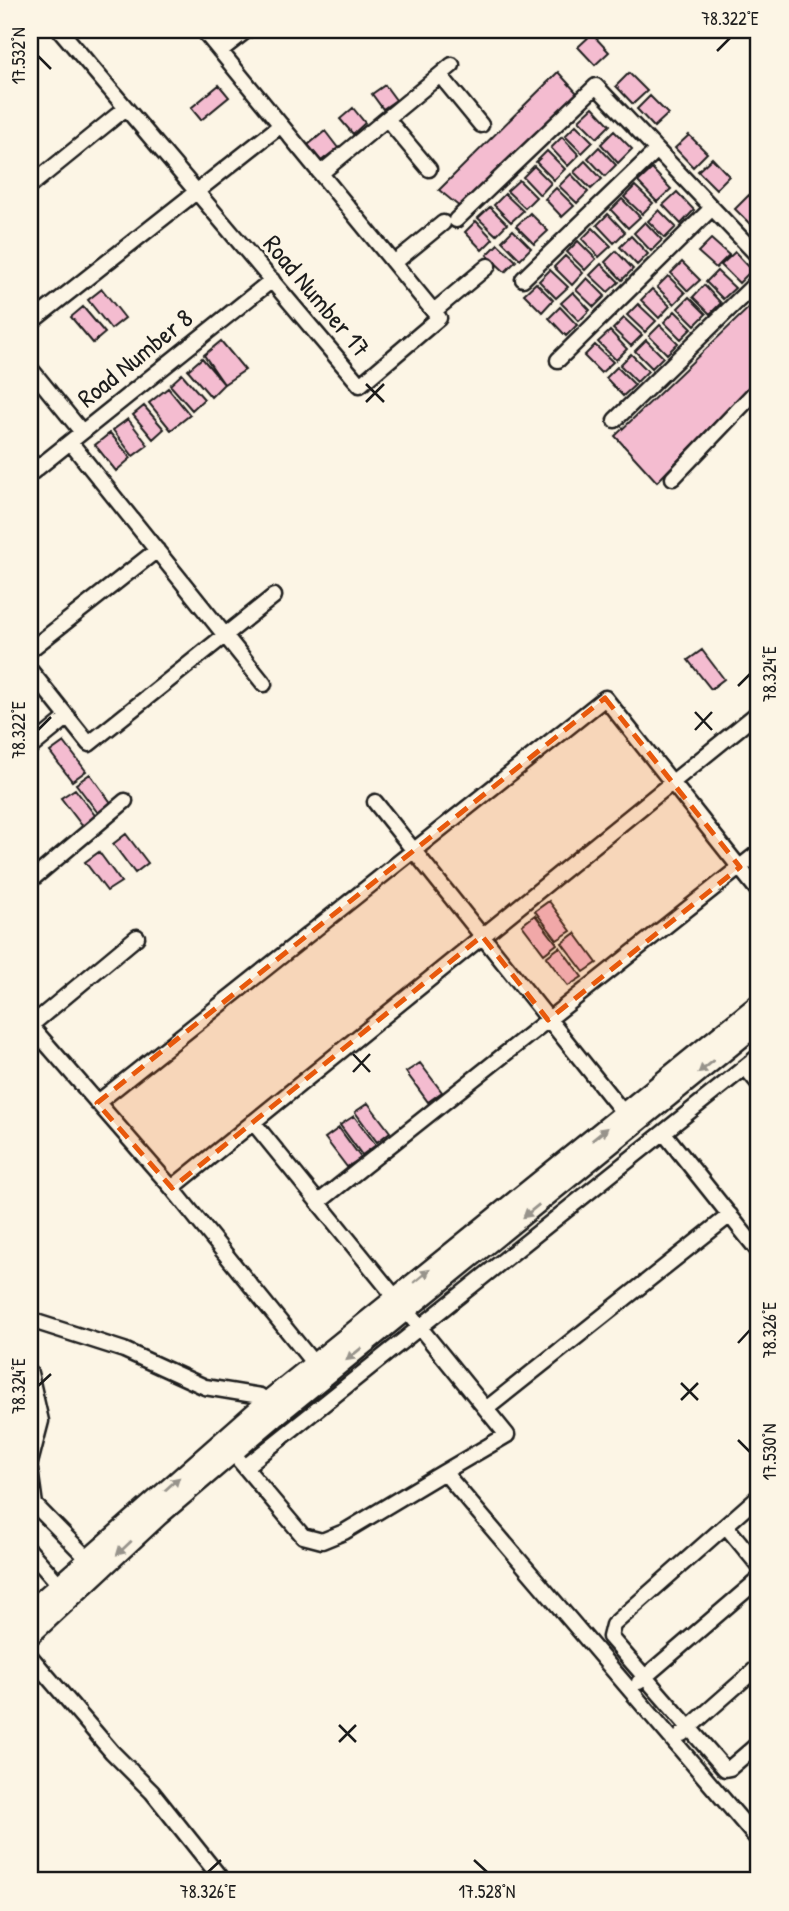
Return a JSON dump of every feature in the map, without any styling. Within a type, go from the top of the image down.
[{"type":"street","name":"Road Number 17","points":[[60,30],[360,385],[436,315]]},
{"type":"street","points":[[203,30],[436,315],[488,266]]},
{"type":"street","points":[[220,51],[247,30]]},
{"type":"street","points":[[321,173],[452,65]]},
{"type":"street","points":[[440,75],[481,125]]},
{"type":"street","points":[[394,263],[450,221],[596,86],[759,257]]},
{"type":"street","points":[[30,186],[127,108]]},
{"type":"street","points":[[387,119],[429,169]]},
{"type":"street","points":[[30,323],[281,125]]},
{"type":"street","points":[[523,279],[657,150]]},
{"type":"street","points":[[558,360],[712,208]]},
{"type":"street","name":"Road Number 8","points":[[30,474],[272,280]]},
{"type":"street","points":[[615,420],[759,280]]},
{"type":"street","points":[[30,368],[156,550],[264,684]]},
{"type":"street","points":[[673,478],[759,388]]},
{"type":"street","points":[[30,650],[156,550]]},
{"type":"street","points":[[30,670],[89,744],[274,596]]},
{"type":"street","points":[[97,1103],[605,698],[759,892]]},
{"type":"street","points":[[172,1188],[759,712]]},
{"type":"street","points":[[30,748],[68,718]]},
{"type":"street","points":[[30,881],[125,801]]},
{"type":"street","points":[[375,802],[629,1120]]},
{"type":"street","points":[[320,1201],[759,852]]},
{"type":"street","points":[[137,937],[30,1025],[172,1188],[319,1370]]},
{"type":"street","points":[[629,1120],[759,1004]]},
{"type":"street","points":[[30,1635],[88,1559],[629,1120],[759,1023]]},
{"type":"street","points":[[30,1611],[65,1591],[159,1515],[421,1329],[759,1056]]},
{"type":"street","points":[[745,1067],[759,1084]]},
{"type":"street","points":[[239,1460],[303,1536],[322,1541],[344,1532],[507,1435],[320,1201],[253,1122]]},
{"type":"street","points":[[664,1133],[759,1252]]},
{"type":"street","points":[[486,1409],[730,1214]]},
{"type":"street","points":[[30,1320],[124,1350],[205,1387],[260,1396],[273,1408]]},
{"type":"street","points":[[30,1373],[41,1421],[30,1463]]},
{"type":"street","points":[[239,1460],[273,1408]]},
{"type":"street","points":[[30,1469],[35,1505],[88,1559]]},
{"type":"street","points":[[444,1472],[759,1841]]},
{"type":"street","points":[[759,1496],[613,1625],[610,1637],[727,1770],[759,1743]]},
{"type":"street","points":[[726,1526],[759,1566]]},
{"type":"street","points":[[30,1551],[65,1591]]},
{"type":"street","points":[[630,1689],[759,1578]]},
{"type":"street","points":[[30,1656],[112,1752],[152,1792],[223,1881]]},
{"type":"street","points":[[674,1741],[759,1665]]},
{"type":"highlighted area","points":[[605,698],[740,867],[548,1020],[482,936],[172,1188],[97,1103]]},
{"type":"building","points":[[592,34],[609,52],[595,65],[578,47]]},
{"type":"building","points":[[558,72],[577,93],[461,208],[439,190]]},
{"type":"building","points":[[629,73],[647,91],[633,104],[616,86]]},
{"type":"building","points":[[219,85],[229,97],[201,120],[191,108]]},
{"type":"building","points":[[385,85],[396,100],[383,109],[372,94]]},
{"type":"building","points":[[650,96],[668,114],[654,127],[637,109]]},
{"type":"building","points":[[593,107],[610,125],[597,138],[579,120]]},
{"type":"building","points":[[353,108],[365,123],[353,134],[340,119]]},
{"type":"building","points":[[576,125],[593,142],[582,153],[565,136]]},
{"type":"building","points":[[325,131],[338,148],[321,161],[308,145]]},
{"type":"building","points":[[614,131],[632,149],[618,163],[601,144]]},
{"type":"building","points":[[689,135],[707,153],[693,167],[675,148]]},
{"type":"building","points":[[562,137],[579,155],[568,166],[551,148]]},
{"type":"building","points":[[599,147],[616,165],[605,176],[588,158]]},
{"type":"building","points":[[547,151],[565,169],[554,180],[536,162]]},
{"type":"building","points":[[712,158],[729,176],[716,189],[698,171]]},
{"type":"building","points":[[585,161],[602,179],[591,189],[574,172]]},
{"type":"building","points":[[534,166],[551,183],[540,195],[523,177]]},
{"type":"building","points":[[652,169],[671,189],[657,202],[638,182]]},
{"type":"building","points":[[571,174],[588,192],[577,203],[559,186]]},
{"type":"building","points":[[519,180],[536,197],[525,208],[507,191]]},
{"type":"building","points":[[635,186],[653,203],[642,214],[624,197]]},
{"type":"building","points":[[556,188],[574,206],[562,217],[545,199]]},
{"type":"building","points":[[677,192],[694,210],[681,224],[663,205]]},
{"type":"building","points":[[505,194],[523,211],[511,222],[494,205]]},
{"type":"building","points":[[749,195],[759,206],[759,220],[753,227],[735,209]]},
{"type":"building","points":[[622,199],[640,217],[628,228],[611,210]]},
{"type":"building","points":[[490,207],[507,224],[496,235],[478,218]]},
{"type":"building","points":[[659,210],[676,227],[665,238],[648,221]]},
{"type":"building","points":[[530,213],[548,231],[534,244],[516,226]]},
{"type":"building","points":[[608,214],[625,232],[614,243],[597,225]]},
{"type":"building","points":[[476,221],[493,239],[482,250],[465,232]]},
{"type":"building","points":[[645,222],[662,240],[651,251],[634,233]]},
{"type":"building","points":[[593,228],[611,246],[599,257],[582,239]]},
{"type":"building","points":[[513,230],[531,248],[520,259],[502,241]]},
{"type":"building","points":[[631,236],[648,254],[637,265],[620,247]]},
{"type":"building","points":[[711,239],[729,255],[716,268],[698,252]]},
{"type":"building","points":[[578,241],[596,259],[585,270],[567,252]]},
{"type":"building","points":[[498,244],[516,261],[505,272],[487,255]]},
{"type":"building","points":[[616,251],[633,269],[622,280],[605,262]]},
{"type":"building","points":[[735,252],[752,270],[739,283],[721,265]]},
{"type":"building","points":[[565,256],[583,273],[572,285],[554,267]]},
{"type":"building","points":[[682,262],[700,280],[688,291],[671,273]]},
{"type":"building","points":[[601,264],[619,282],[608,292],[590,275]]},
{"type":"building","points":[[550,270],[568,287],[556,298],[539,281]]},
{"type":"building","points":[[717,271],[735,288],[723,299],[706,282]]},
{"type":"building","points":[[668,276],[685,293],[674,304],[657,287]]},
{"type":"building","points":[[587,278],[605,296],[594,307],[576,290]]},
{"type":"building","points":[[536,283],[553,300],[542,312],[524,294]]},
{"type":"building","points":[[704,285],[721,303],[710,314],[693,297]]},
{"type":"building","points":[[102,289],[125,318],[111,329],[88,300]]},
{"type":"building","points":[[652,289],[670,306],[659,318],[641,300]]},
{"type":"building","points":[[573,292],[590,310],[579,321],[561,303]]},
{"type":"building","points":[[689,297],[706,314],[695,325],[678,308]]},
{"type":"building","points":[[759,298],[759,377],[657,482],[615,436]]},
{"type":"building","points":[[638,304],[656,321],[645,332],[627,315]]},
{"type":"building","points":[[83,307],[105,333],[93,343],[71,317]]},
{"type":"building","points":[[560,307],[577,325],[566,336],[549,318]]},
{"type":"building","points":[[675,311],[692,328],[681,339],[664,322]]},
{"type":"building","points":[[624,318],[642,335],[631,346],[613,329]]},
{"type":"building","points":[[660,325],[678,343],[667,354],[649,336]]},
{"type":"building","points":[[610,331],[627,349],[616,360],[598,342]]},
{"type":"building","points":[[646,340],[663,357],[652,368],[635,351]]},
{"type":"building","points":[[221,341],[245,370],[224,384],[204,355]]},
{"type":"building","points":[[595,345],[613,362],[601,373],[584,356]]},
{"type":"building","points":[[631,354],[648,371],[637,382],[620,365]]},
{"type":"building","points":[[202,358],[224,384],[211,397],[188,370]]},
{"type":"building","points":[[617,367],[635,385],[623,396],[606,378]]},
{"type":"building","points":[[182,374],[204,399],[192,410],[170,385]]},
{"type":"building","points":[[168,388],[190,415],[171,430],[149,403]]},
{"type":"building","points":[[144,406],[164,429],[153,439],[133,415]]},
{"type":"building","points":[[128,419],[148,445],[133,456],[113,430]]},
{"type":"building","points":[[110,433],[131,458],[116,471],[95,445]]},
{"type":"building","points":[[702,650],[724,679],[711,689],[688,660]]},
{"type":"building","points":[[64,742],[86,771],[72,781],[50,752]]},
{"type":"building","points":[[90,774],[112,804],[98,813],[76,784]]},
{"type":"building","points":[[75,789],[97,818],[83,827],[61,798]]},
{"type":"building","points":[[126,834],[148,863],[135,873],[113,844]]},
{"type":"building","points":[[99,852],[121,882],[107,891],[85,862]]},
{"type":"building","points":[[549,901],[571,931],[557,940],[535,911]]},
{"type":"building","points":[[535,915],[557,944],[544,954],[522,925]]},
{"type":"building","points":[[575,933],[597,963],[584,972],[562,943]]},
{"type":"building","points":[[560,947],[582,977],[568,986],[546,957]]},
{"type":"building","points":[[420,1063],[442,1092],[428,1102],[406,1072]]},
{"type":"building","points":[[368,1103],[390,1132],[377,1142],[355,1112]]},
{"type":"building","points":[[354,1116],[376,1145],[362,1155],[340,1125]]},
{"type":"building","points":[[339,1128],[361,1158],[347,1167],[325,1138]]}]
